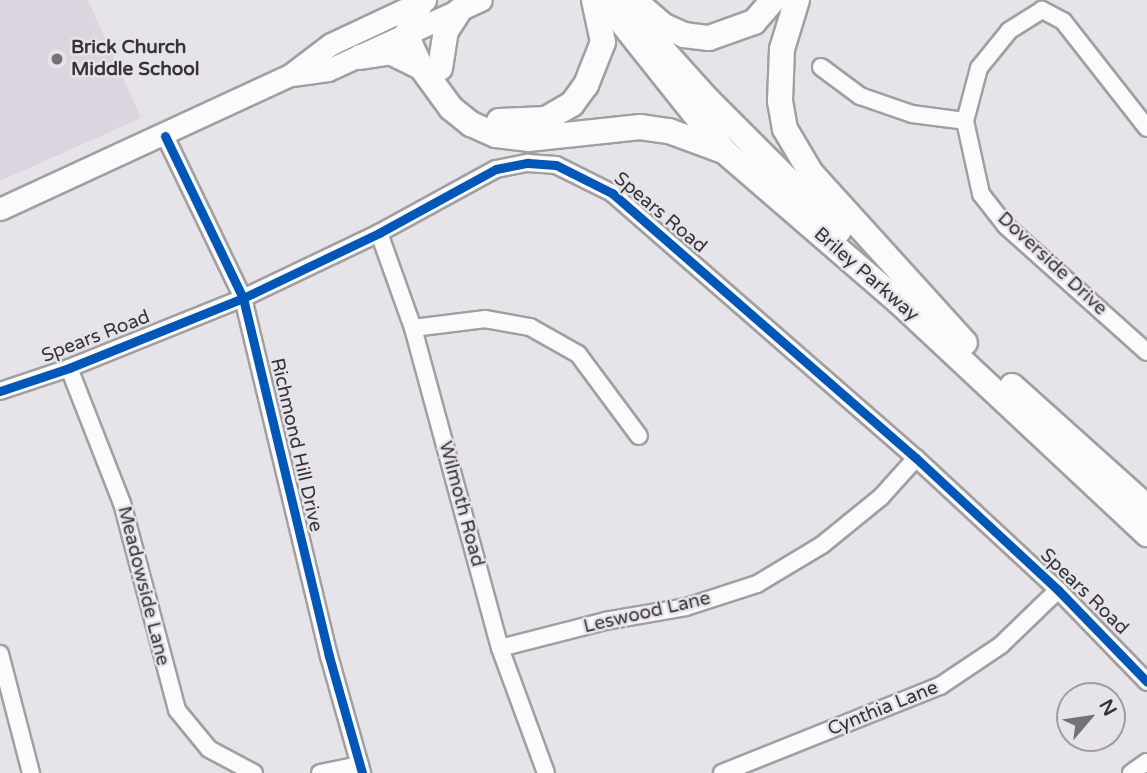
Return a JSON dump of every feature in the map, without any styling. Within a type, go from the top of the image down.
[{"type":"highway","points":[[360,57],[390,52],[431,68],[488,117],[523,123],[546,119],[572,104],[596,70],[603,42],[594,0]]},
{"type":"highway","name":"Briley Parkway","points":[[604,0],[723,151],[898,302],[1147,534]]},
{"type":"highway","name":"Briley Parkway","points":[[626,0],[662,49],[708,100],[828,220],[1147,507]]},
{"type":"highway","points":[[638,0],[664,26],[684,35],[709,38],[754,22],[773,0]]},
{"type":"highway","points":[[797,0],[781,62],[780,101],[785,129],[811,173],[965,343]]},
{"type":"highway","points":[[431,68],[446,31],[459,11]]},
{"type":"highway","points":[[414,16],[431,68],[460,117],[496,135],[544,138],[640,127],[669,131],[723,151]]},
{"type":"main road","points":[[0,209],[166,136],[290,75],[331,44],[414,16],[459,11],[481,0]]},
{"type":"main road","points":[[290,75],[328,71],[360,57],[414,16]]},
{"type":"street","name":"Doverside Drive","points":[[1147,128],[1063,21],[1042,10],[1009,31],[979,68],[965,121],[970,157],[981,194],[989,205],[1006,226],[1147,352]]},
{"type":"street","points":[[821,67],[860,96],[912,114],[965,121]]},
{"type":"street","name":"Richmond Hill Drive","points":[[166,136],[243,298],[326,643],[361,769]]},
{"type":"street","name":"Spears Road","points":[[0,391],[69,368],[243,298],[379,233],[496,169],[528,163],[556,165],[587,177],[612,192],[916,458],[1058,590],[1147,682]]},
{"type":"street","name":"Wilmoth Road","points":[[379,233],[413,328],[500,648],[547,773]]},
{"type":"street","points":[[413,328],[485,319],[530,327],[578,354],[639,436]]},
{"type":"street","name":"Meadowside Lane","points":[[69,368],[122,503],[177,710],[209,749],[254,773]]},
{"type":"street","name":"Leswood Lane","points":[[500,648],[605,621],[686,607],[757,584],[832,537],[881,497],[916,458]]},
{"type":"street","name":"Cynthia Lane","points":[[722,773],[940,686],[1001,646],[1058,590]]},
{"type":"street","points":[[0,654],[32,773]]},
{"type":"street","points":[[1131,773],[1147,762]]},
{"type":"street","points":[[320,773],[361,769]]},
{"type":"shaded area","name":"Brick Church Middle School","points":[[0,0],[88,0],[141,118],[0,181]]},
{"type":"cycle path","points":[[165,136],[243,298],[329,656],[362,773]]},
{"type":"cycle path","points":[[0,391],[69,368],[243,298],[379,233],[496,169],[528,163],[556,165],[612,193],[916,458],[1058,590],[1147,682]]},
{"type":"place","name":"Brick Church Middle School","points":[[57,59]]}]
